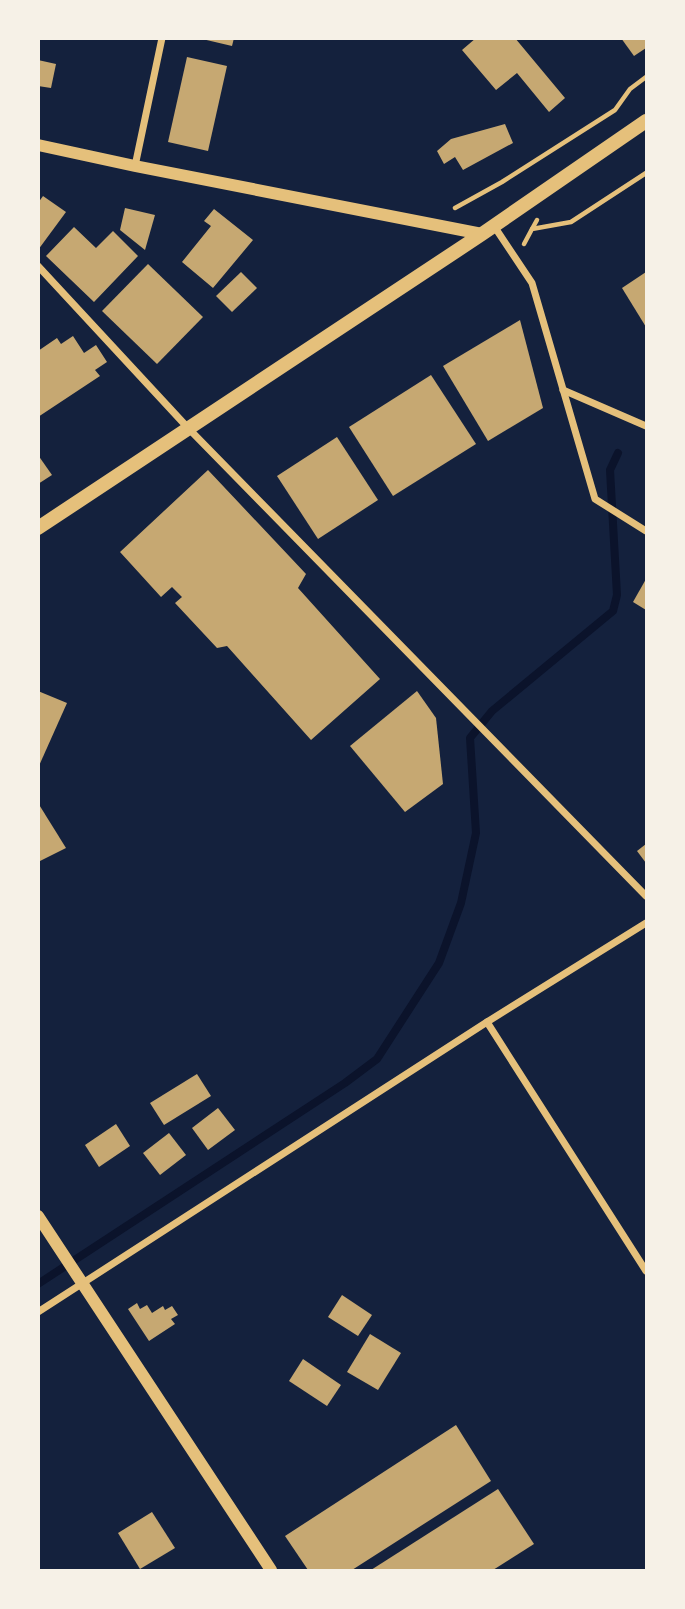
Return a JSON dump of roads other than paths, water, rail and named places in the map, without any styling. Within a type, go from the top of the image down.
[{"type":"main road","points":[[38,528],[488,230],[646,121]]},
{"type":"street","points":[[135,166],[162,38]]},
{"type":"street","points":[[38,145],[135,166],[488,230],[532,283],[595,499],[646,531]]},
{"type":"street","points":[[38,266],[190,429],[646,896]]},
{"type":"street","points":[[563,390],[646,426]]},
{"type":"street","points":[[38,1311],[646,923]]},
{"type":"street","points":[[487,1022],[646,1271]]},
{"type":"street","points":[[38,1216],[271,1570]]},
{"type":"waterway","points":[[38,1284],[345,1083],[377,1059],[439,963],[461,903],[476,833],[470,738],[492,711],[613,611],[617,595],[610,470],[618,453]]}]
